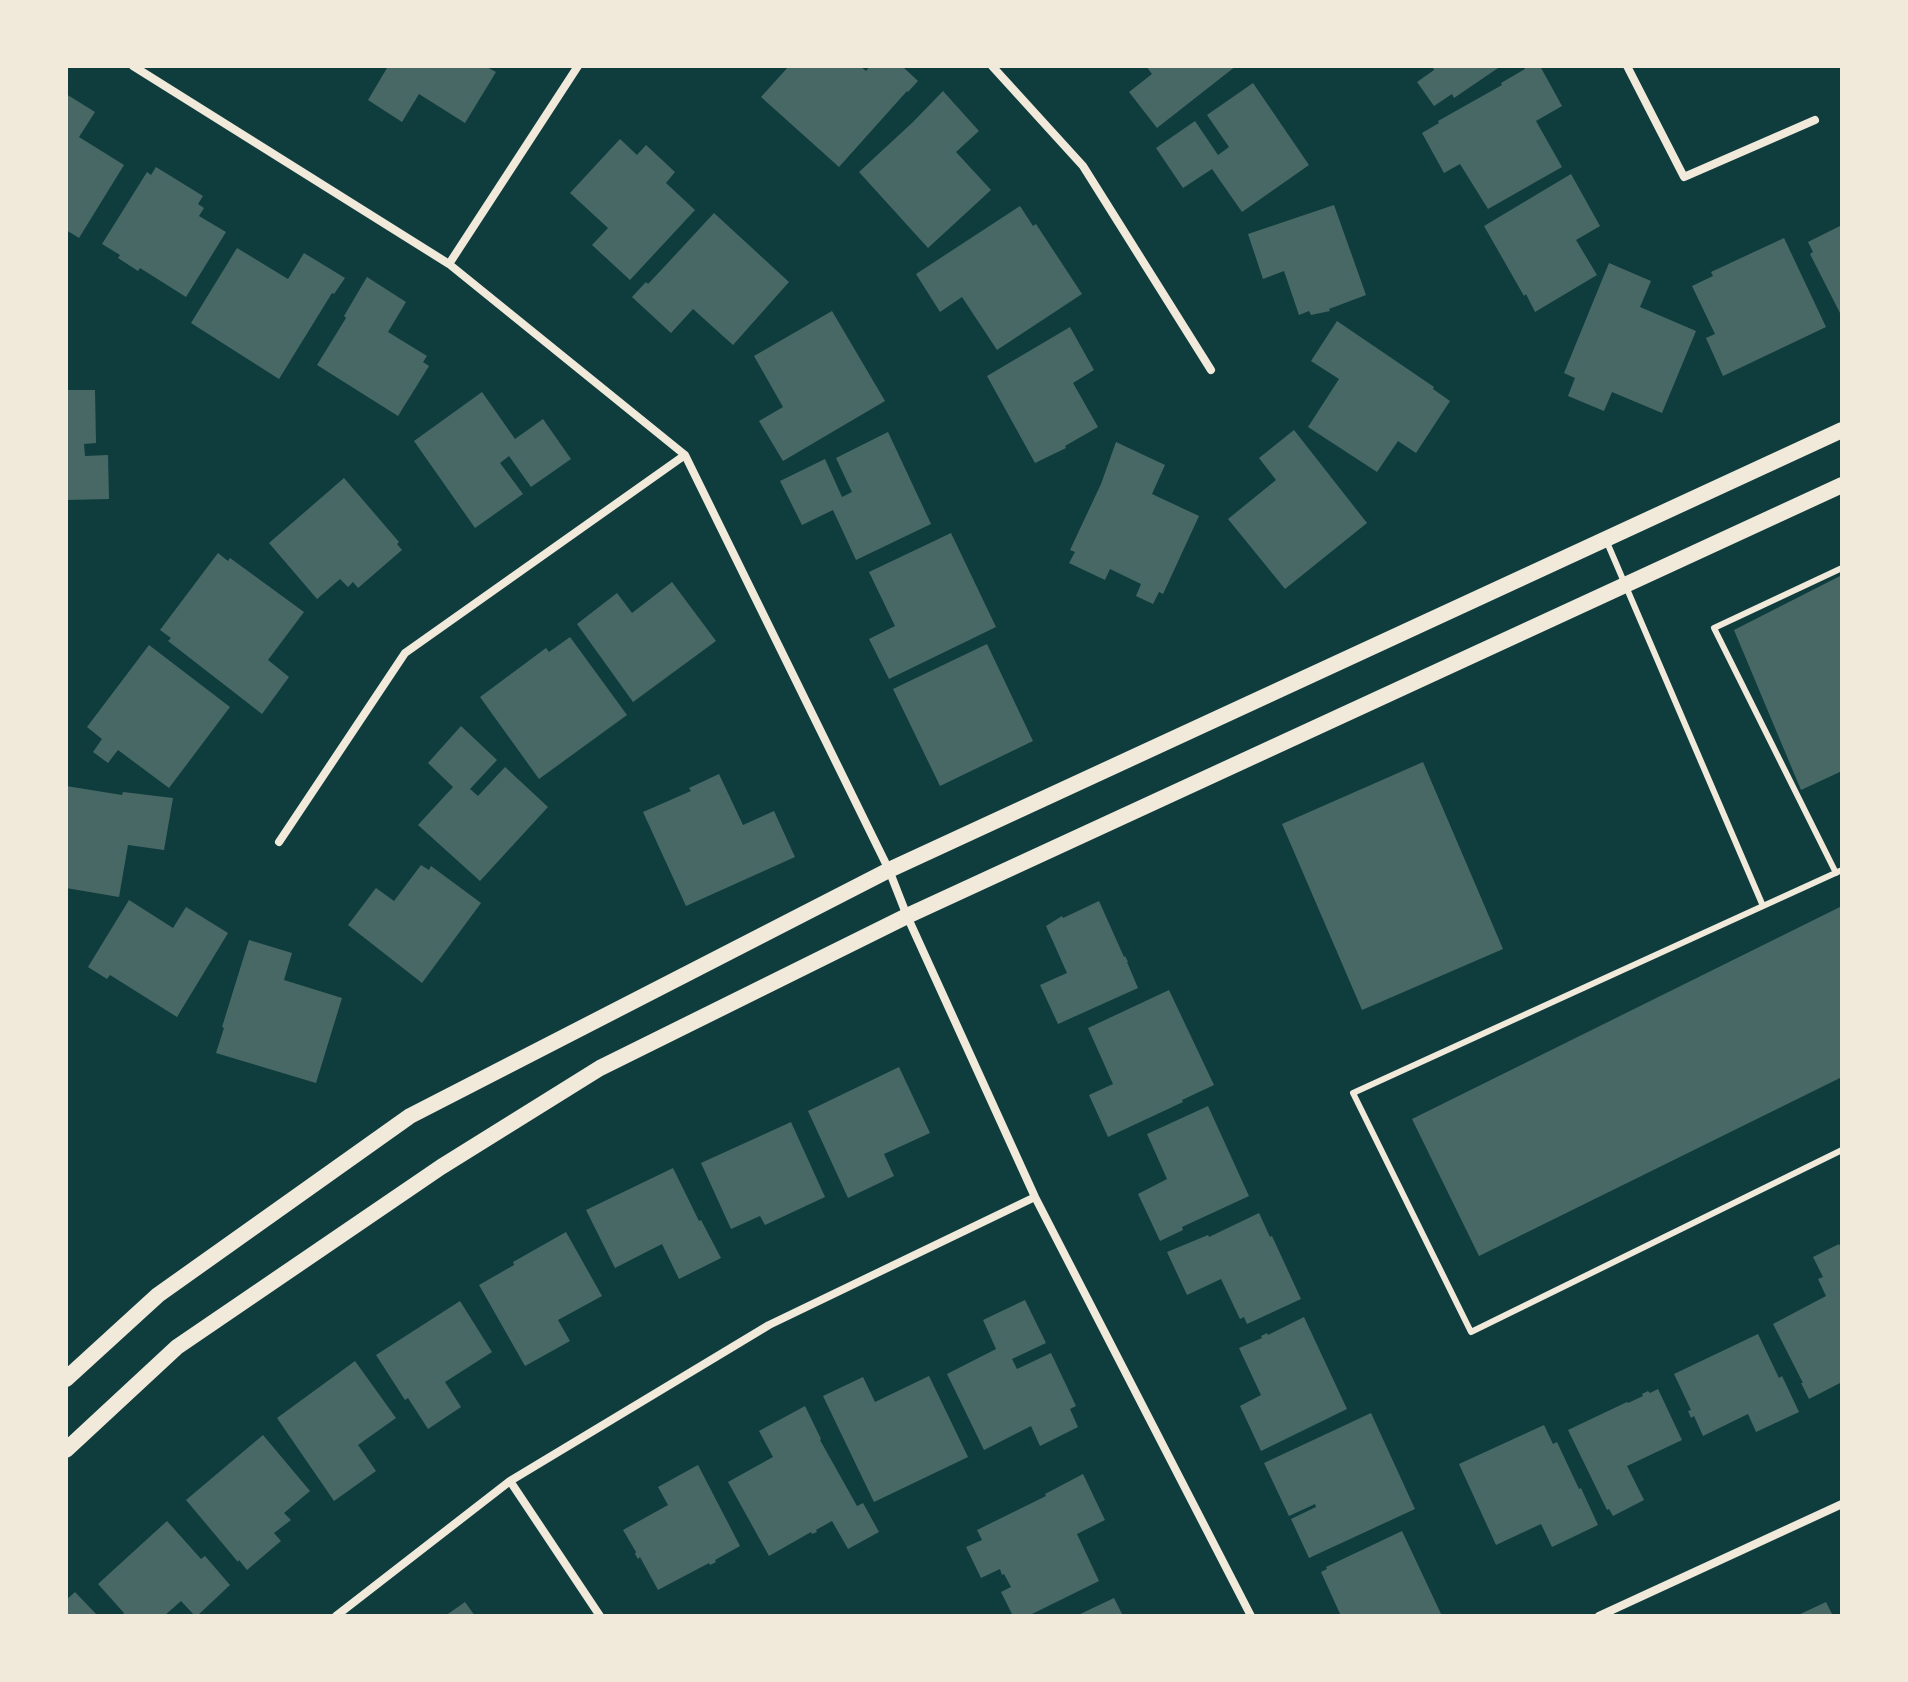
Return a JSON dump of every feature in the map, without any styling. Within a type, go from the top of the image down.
[{"type":"main road","points":[[66,1379],[158,1295],[410,1116],[889,870],[1842,430]]},
{"type":"main road","points":[[66,1450],[177,1347],[454,1159],[600,1068],[907,916],[1842,485]]},
{"type":"street","points":[[133,66],[449,264],[685,455],[889,870],[1035,1197],[1251,1616]]},
{"type":"street","points":[[449,264],[578,66]]},
{"type":"street","points":[[992,66],[1083,166],[1211,370]]},
{"type":"street","points":[[1627,66],[1684,177],[1815,120]]},
{"type":"street","points":[[279,842],[405,653],[685,455]]},
{"type":"street","points":[[336,1616],[510,1481],[769,1325],[1035,1197]]},
{"type":"street","points":[[510,1481],[600,1616]]},
{"type":"street","points":[[1599,1616],[1842,1504]]},
{"type":"lane","points":[[1606,540],[1763,906]]},
{"type":"lane","points":[[1842,568],[1714,628],[1839,871],[1353,1093],[1471,1332],[1842,1150]]},
{"type":"building","points":[[382,66],[485,66],[496,72],[465,123],[419,94],[402,122],[368,100],[387,68]]},
{"type":"building","points":[[789,66],[860,66],[866,71],[870,66],[902,66],[918,81],[839,167],[761,97]]},
{"type":"building","points":[[1146,66],[1236,66],[1157,128],[1129,92],[1152,74]]},
{"type":"building","points":[[1432,66],[1501,66],[1454,98],[1452,94],[1434,106],[1417,82],[1434,70]]},
{"type":"building","points":[[1527,66],[1540,66],[1562,106],[1536,121],[1562,167],[1488,209],[1460,164],[1444,173],[1422,133],[1502,85]]},
{"type":"building","points":[[1253,83],[1309,165],[1242,212],[1212,169],[1183,188],[1156,148],[1195,121],[1218,155],[1229,147],[1207,115]]},
{"type":"building","points":[[943,91],[979,131],[956,152],[991,190],[928,248],[859,172]]},
{"type":"building","points":[[66,94],[95,112],[79,137],[124,165],[79,238],[66,230]]},
{"type":"building","points":[[620,139],[637,155],[646,145],[675,172],[666,183],[695,210],[630,280],[592,245],[608,228],[570,193]]},
{"type":"building","points":[[156,167],[203,196],[198,204],[204,208],[199,216],[226,232],[186,297],[140,268],[138,271],[102,244],[147,172],[151,175]]},
{"type":"building","points":[[1571,174],[1600,226],[1576,240],[1597,275],[1535,312],[1484,226]]},
{"type":"building","points":[[1334,205],[1366,295],[1330,311],[1311,315],[1309,311],[1299,315],[1284,271],[1263,279],[1248,234]]},
{"type":"building","points":[[1020,206],[1033,226],[1036,224],[1082,294],[997,350],[962,297],[940,312],[916,274]]},
{"type":"building","points":[[714,213],[789,282],[733,345],[693,309],[671,333],[632,297]]},
{"type":"building","points":[[1842,225],[1842,317],[1810,254],[1813,252],[1808,242]]},
{"type":"building","points":[[1784,238],[1826,327],[1723,376],[1706,338],[1715,334],[1692,286],[1713,276],[1711,272]]},
{"type":"building","points":[[237,248],[288,279],[304,253],[345,278],[332,293],[279,379],[191,323]]},
{"type":"building","points":[[1609,263],[1651,281],[1640,307],[1696,331],[1662,413],[1612,392],[1604,411],[1568,396],[1575,378],[1564,373]]},
{"type":"building","points":[[367,277],[406,302],[388,332],[427,356],[423,362],[429,366],[398,416],[317,365]]},
{"type":"building","points":[[832,311],[885,401],[783,461],[759,421],[783,407],[754,356]]},
{"type":"building","points":[[1337,321],[1450,401],[1416,453],[1398,441],[1377,472],[1308,427],[1339,379],[1311,361]]},
{"type":"building","points":[[1070,327],[1094,370],[1073,383],[1098,427],[1035,463],[987,376]]},
{"type":"building","points":[[66,390],[95,390],[96,443],[84,444],[85,456],[108,455],[109,499],[66,500]]},
{"type":"building","points":[[482,392],[515,439],[543,419],[571,459],[531,487],[509,456],[500,463],[523,494],[475,528],[414,441]]},
{"type":"building","points":[[1294,430],[1367,523],[1285,589],[1228,519],[1276,480],[1259,458]]},
{"type":"building","points":[[888,432],[931,524],[856,560],[833,510],[802,525],[780,481],[825,459],[842,497],[852,492],[836,458]]},
{"type":"building","points":[[1116,442],[1165,465],[1152,494],[1199,516],[1163,594],[1159,592],[1153,604],[1136,596],[1141,584],[1110,569],[1105,580],[1069,563],[1075,552],[1070,550],[1101,484]]},
{"type":"building","points":[[344,478],[399,542],[397,544],[402,550],[358,588],[353,582],[348,587],[340,579],[317,599],[269,543]]},
{"type":"building","points":[[951,533],[996,627],[889,679],[869,639],[895,626],[869,572]]},
{"type":"building","points":[[218,553],[228,561],[230,558],[304,612],[268,660],[289,677],[262,714],[168,641],[171,638],[160,630]]},
{"type":"building","points":[[1842,575],[1842,771],[1801,790],[1734,630]]},
{"type":"building","points":[[672,582],[716,641],[633,702],[577,624],[617,593],[632,613]]},
{"type":"building","points":[[570,637],[627,715],[539,779],[480,697],[546,648],[549,652]]},
{"type":"building","points":[[987,644],[1033,741],[940,786],[893,689]]},
{"type":"building","points":[[149,645],[230,707],[169,788],[118,750],[108,763],[93,752],[102,739],[87,727]]},
{"type":"building","points":[[461,726],[497,760],[470,789],[478,796],[505,767],[548,807],[480,881],[418,825],[453,787],[428,763]]},
{"type":"building","points":[[1423,762],[1503,949],[1362,1010],[1282,824]]},
{"type":"building","points":[[719,774],[743,825],[774,811],[795,857],[686,906],[643,812],[691,791],[689,788]]},
{"type":"building","points":[[66,786],[122,795],[123,792],[173,798],[164,850],[128,845],[119,897],[66,888]]},
{"type":"building","points":[[421,865],[429,870],[431,866],[481,903],[422,983],[348,925],[376,888],[394,901]]},
{"type":"building","points":[[129,900],[173,928],[186,907],[228,933],[177,1017],[110,975],[107,979],[88,967]]},
{"type":"building","points":[[1099,901],[1138,988],[1058,1024],[1040,985],[1067,973],[1046,926]]},
{"type":"building","points":[[1842,906],[1842,1077],[1479,1256],[1412,1119]]},
{"type":"building","points":[[249,940],[292,953],[284,980],[342,998],[316,1083],[216,1053]]},
{"type":"building","points":[[1169,990],[1214,1085],[1108,1137],[1089,1095],[1113,1084],[1088,1028]]},
{"type":"building","points":[[899,1067],[930,1133],[884,1154],[894,1176],[848,1198],[808,1111]]},
{"type":"building","points":[[1208,1106],[1249,1196],[1182,1227],[1183,1230],[1160,1241],[1138,1194],[1167,1179],[1147,1134]]},
{"type":"building","points":[[791,1122],[825,1197],[765,1225],[760,1216],[731,1229],[701,1163]]},
{"type":"building","points":[[673,1168],[721,1258],[679,1279],[662,1244],[615,1268],[586,1210]]},
{"type":"building","points":[[1259,1213],[1301,1299],[1247,1324],[1244,1317],[1240,1319],[1221,1279],[1187,1295],[1167,1252],[1209,1237]]},
{"type":"building","points":[[566,1232],[602,1296],[558,1320],[570,1341],[525,1366],[479,1285]]},
{"type":"building","points":[[1839,1244],[1842,1250],[1842,1382],[1809,1399],[1773,1324],[1826,1296],[1818,1279],[1823,1277],[1813,1257]]},
{"type":"building","points":[[1025,1300],[1046,1343],[1012,1359],[1017,1369],[1051,1353],[1076,1406],[1070,1409],[1078,1427],[1040,1446],[1031,1426],[984,1450],[947,1374],[996,1349],[983,1320]]},
{"type":"building","points":[[460,1301],[492,1352],[445,1382],[461,1407],[428,1429],[376,1355]]},
{"type":"building","points":[[1304,1317],[1347,1409],[1261,1451],[1240,1406],[1261,1395],[1239,1348]]},
{"type":"building","points":[[1758,1334],[1799,1412],[1756,1432],[1748,1414],[1703,1436],[1694,1416],[1691,1418],[1688,1411],[1691,1410],[1674,1374]]},
{"type":"building","points":[[355,1361],[396,1418],[358,1445],[376,1471],[334,1501],[277,1418]]},
{"type":"building","points":[[929,1376],[968,1457],[874,1502],[823,1396],[863,1377],[875,1402]]},
{"type":"building","points":[[1658,1389],[1682,1440],[1627,1466],[1644,1500],[1613,1516],[1607,1510],[1568,1430]]},
{"type":"building","points":[[805,1406],[857,1506],[863,1503],[879,1532],[848,1549],[832,1521],[769,1556],[728,1482],[773,1457],[759,1431]]},
{"type":"building","points":[[1371,1413],[1415,1509],[1309,1558],[1291,1519],[1316,1507],[1315,1504],[1289,1516],[1264,1463]]},
{"type":"building","points":[[1544,1425],[1553,1444],[1557,1442],[1598,1525],[1552,1547],[1541,1524],[1496,1545],[1459,1464]]},
{"type":"building","points":[[263,1435],[310,1491],[284,1513],[291,1520],[274,1533],[281,1541],[247,1570],[186,1500]]},
{"type":"building","points":[[698,1465],[740,1546],[716,1562],[658,1590],[623,1530],[668,1505],[658,1487]]},
{"type":"building","points":[[1083,1474],[1105,1520],[1077,1534],[1099,1581],[1028,1616],[1013,1616],[1001,1592],[1011,1587],[1004,1574],[1000,1569],[981,1578],[966,1547],[982,1540],[977,1530]]},
{"type":"building","points":[[167,1521],[201,1559],[205,1556],[230,1585],[197,1616],[181,1601],[164,1616],[121,1616],[124,1613],[98,1584]]},
{"type":"building","points":[[1402,1531],[1442,1616],[1341,1616],[1321,1572]]},
{"type":"building","points":[[75,1592],[98,1616],[66,1616],[66,1600]]},
{"type":"building","points":[[1114,1598],[1123,1616],[1076,1616]]},
{"type":"building","points":[[465,1602],[475,1616],[445,1616]]},
{"type":"building","points":[[1826,1602],[1833,1616],[1796,1616]]}]
